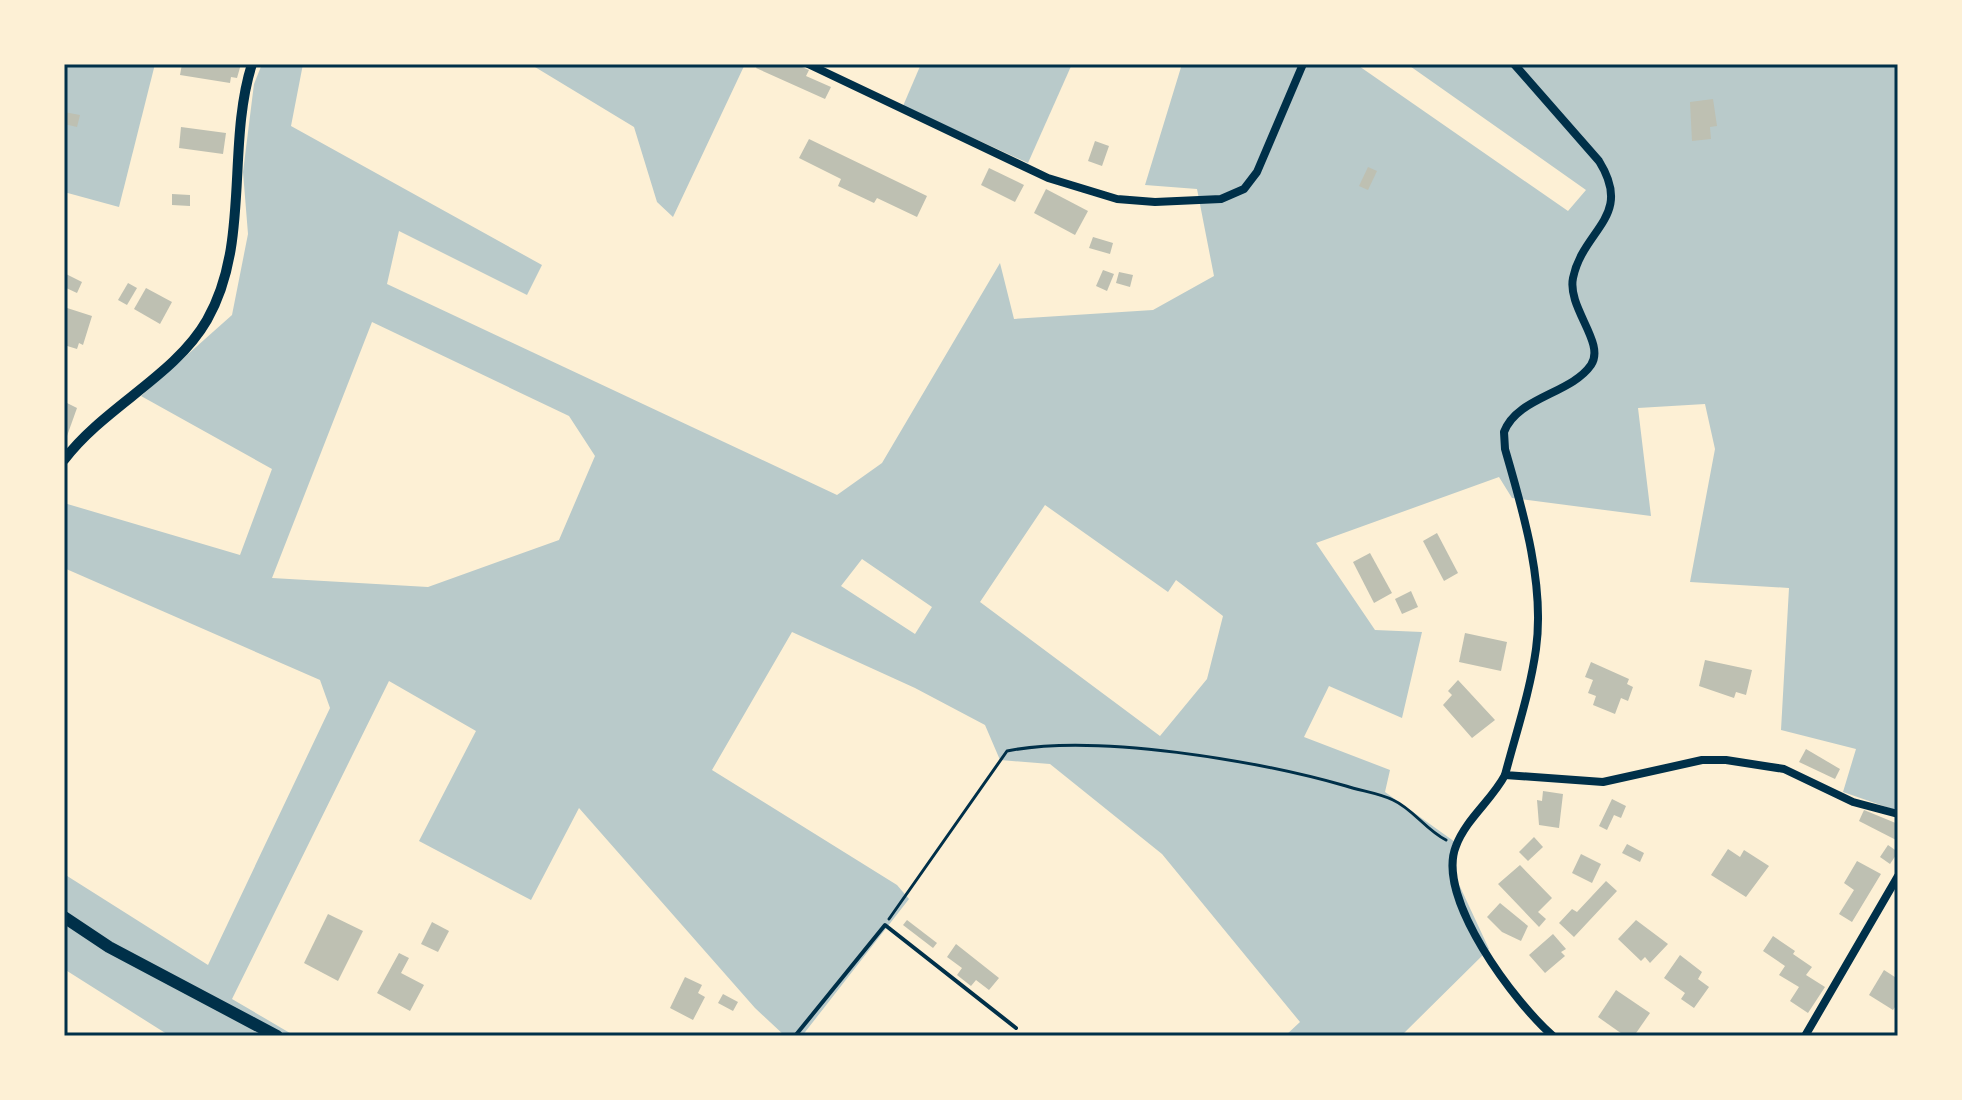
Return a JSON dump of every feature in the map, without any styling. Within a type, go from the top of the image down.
[{"type":"main road","points":[[64,917],[109,947],[277,1036]]},
{"type":"street","points":[[64,460],[96,423],[185,348],[214,306],[231,240],[242,104],[252,64]]},
{"type":"street","points":[[808,64],[1048,178],[1117,199],[1155,202],[1221,199],[1244,189],[1257,172],[1303,64]]},
{"type":"street","points":[[1514,64],[1599,161],[1612,188],[1609,214],[1578,264],[1572,287],[1574,302],[1595,348],[1593,361],[1584,372],[1512,419],[1504,432],[1505,449],[1531,556],[1538,635],[1528,689],[1505,775],[1456,845],[1454,880],[1469,921],[1515,997],[1553,1036]]},
{"type":"street","points":[[1505,775],[1603,782],[1702,760],[1726,760],[1784,769],[1853,802],[1898,814]]},
{"type":"street","points":[[1805,1036],[1898,876]]},
{"type":"lane","points":[[795,1036],[885,925],[1016,1028]]},
{"type":"path","points":[[885,925],[1007,751],[1040,744],[1162,752],[1291,770],[1394,800],[1433,834],[1456,845]]},
{"type":"shaded area","points":[[64,64],[155,64],[119,207],[64,192]]},
{"type":"shaded area","points":[[262,64],[303,64],[291,126],[542,265],[527,295],[399,231],[387,284],[837,495],[882,463],[1000,263],[1014,319],[1153,310],[1214,276],[1197,189],[1145,185],[1182,64],[1356,64],[1568,211],[1586,190],[1407,64],[1898,64],[1898,811],[1843,792],[1856,749],[1781,730],[1789,588],[1690,582],[1715,449],[1705,404],[1638,408],[1651,516],[1512,498],[1499,477],[1316,543],[1375,630],[1422,632],[1402,718],[1329,686],[1304,737],[1390,770],[1385,792],[1455,842],[1449,863],[1489,949],[1401,1036],[1285,1036],[1300,1022],[1162,854],[1050,764],[1000,760],[985,725],[915,688],[792,632],[712,770],[897,885],[909,899],[802,1036],[785,1036],[755,1008],[579,808],[531,900],[419,841],[476,731],[389,681],[232,999],[295,1036],[170,1036],[64,969],[64,874],[208,965],[330,708],[320,680],[64,568],[64,503],[240,555],[272,469],[141,396],[232,315],[248,234],[243,172],[254,84]],"holes":[[[372,322],[569,416],[595,456],[559,540],[428,587],[272,578]],[[1045,505],[1168,592],[1176,580],[1223,616],[1207,679],[1160,736],[980,602]],[[862,559],[932,607],[915,634],[841,586]]]},
{"type":"shaded area","points":[[530,64],[745,64],[673,217],[657,202],[634,127]]},
{"type":"shaded area","points":[[921,64],[1072,64],[1028,163],[903,106]]},
{"type":"building","points":[[182,64],[241,64],[237,78],[231,77],[230,83],[180,75]]},
{"type":"building","points":[[758,64],[795,64],[809,70],[806,76],[831,87],[825,99],[756,68]]},
{"type":"building","points":[[1713,99],[1717,126],[1710,127],[1711,139],[1692,141],[1690,102]]},
{"type":"building","points":[[64,112],[80,115],[77,127],[64,124]]},
{"type":"building","points":[[181,127],[226,133],[223,154],[179,148]]},
{"type":"building","points":[[809,139],[927,196],[917,217],[877,198],[874,203],[838,186],[841,179],[799,158]]},
{"type":"building","points":[[1095,141],[1109,146],[1102,166],[1088,161]]},
{"type":"building","points":[[1368,167],[1377,171],[1368,190],[1359,186]]},
{"type":"building","points":[[989,168],[1024,185],[1015,202],[981,185]]},
{"type":"building","points":[[1046,189],[1088,211],[1075,235],[1034,213]]},
{"type":"building","points":[[172,194],[190,195],[190,206],[172,205]]},
{"type":"building","points":[[1093,237],[1113,243],[1110,254],[1089,248]]},
{"type":"building","points":[[1103,270],[1114,274],[1107,291],[1096,286]]},
{"type":"building","points":[[1119,272],[1133,275],[1130,287],[1116,283]]},
{"type":"building","points":[[64,273],[82,282],[77,293],[64,287]]},
{"type":"building","points":[[128,283],[137,288],[127,305],[118,300]]},
{"type":"building","points":[[146,288],[172,302],[160,324],[134,309]]},
{"type":"building","points":[[64,307],[92,316],[83,345],[79,343],[77,349],[64,345]]},
{"type":"building","points":[[67,403],[77,408],[67,436],[64,409]]},
{"type":"building","points":[[1437,533],[1458,573],[1444,581],[1423,541]]},
{"type":"building","points":[[1370,553],[1392,593],[1374,603],[1353,562]]},
{"type":"building","points":[[1411,591],[1418,607],[1402,614],[1395,599]]},
{"type":"building","points":[[1465,633],[1507,642],[1501,671],[1459,662]]},
{"type":"building","points":[[1705,660],[1752,670],[1746,695],[1736,692],[1734,698],[1699,686]]},
{"type":"building","points":[[1591,662],[1629,679],[1627,684],[1633,687],[1628,701],[1621,698],[1615,714],[1593,705],[1596,696],[1588,693],[1593,680],[1585,677]]},
{"type":"building","points":[[1458,680],[1495,720],[1472,738],[1443,705],[1452,695],[1448,691]]},
{"type":"building","points":[[1806,749],[1840,769],[1835,779],[1799,762]]},
{"type":"building","points":[[1543,791],[1563,794],[1559,828],[1539,825],[1537,800],[1542,801]]},
{"type":"building","points":[[1612,799],[1626,806],[1621,818],[1614,815],[1607,830],[1599,826]]},
{"type":"building","points":[[1864,810],[1898,824],[1898,841],[1859,821]]},
{"type":"building","points":[[1534,837],[1543,847],[1528,861],[1519,852]]},
{"type":"building","points":[[1627,844],[1644,853],[1640,862],[1622,853]]},
{"type":"building","points":[[1888,845],[1898,852],[1890,864],[1880,857]]},
{"type":"building","points":[[1728,849],[1740,857],[1744,850],[1769,866],[1746,897],[1711,875]]},
{"type":"building","points":[[1581,854],[1601,864],[1592,883],[1572,873]]},
{"type":"building","points":[[1857,861],[1881,874],[1852,922],[1839,914],[1854,890],[1844,883]]},
{"type":"building","points":[[1520,865],[1552,898],[1538,912],[1546,919],[1539,927],[1498,884]]},
{"type":"building","points":[[1606,881],[1617,891],[1574,937],[1559,923],[1572,909],[1577,912]]},
{"type":"building","points":[[1500,903],[1528,926],[1521,941],[1502,932],[1487,917]]},
{"type":"building","points":[[328,914],[363,931],[338,981],[304,963]]},
{"type":"building","points":[[907,920],[937,943],[933,948],[903,925]]},
{"type":"building","points":[[1636,920],[1668,944],[1650,963],[1645,957],[1641,961],[1618,939]]},
{"type":"building","points":[[432,922],[449,931],[438,952],[421,944]]},
{"type":"building","points":[[1553,934],[1566,949],[1561,952],[1565,956],[1545,973],[1529,955]]},
{"type":"building","points":[[1773,936],[1812,967],[1806,975],[1825,987],[1808,1013],[1790,1001],[1799,987],[1779,975],[1785,966],[1763,951]]},
{"type":"building","points":[[956,944],[999,978],[989,990],[976,980],[971,986],[957,975],[962,968],[947,957]]},
{"type":"building","points":[[399,953],[409,958],[401,973],[424,985],[410,1011],[377,993]]},
{"type":"building","points":[[1680,955],[1702,972],[1698,979],[1709,987],[1694,1008],[1681,999],[1685,993],[1664,978]]},
{"type":"building","points":[[1884,970],[1898,979],[1898,1003],[1893,1010],[1869,995]]},
{"type":"building","points":[[685,977],[702,985],[698,993],[705,997],[693,1020],[670,1008]]},
{"type":"building","points":[[1616,990],[1650,1013],[1634,1036],[1625,1036],[1598,1017]]},
{"type":"building","points":[[723,994],[738,1002],[733,1011],[718,1003]]}]
